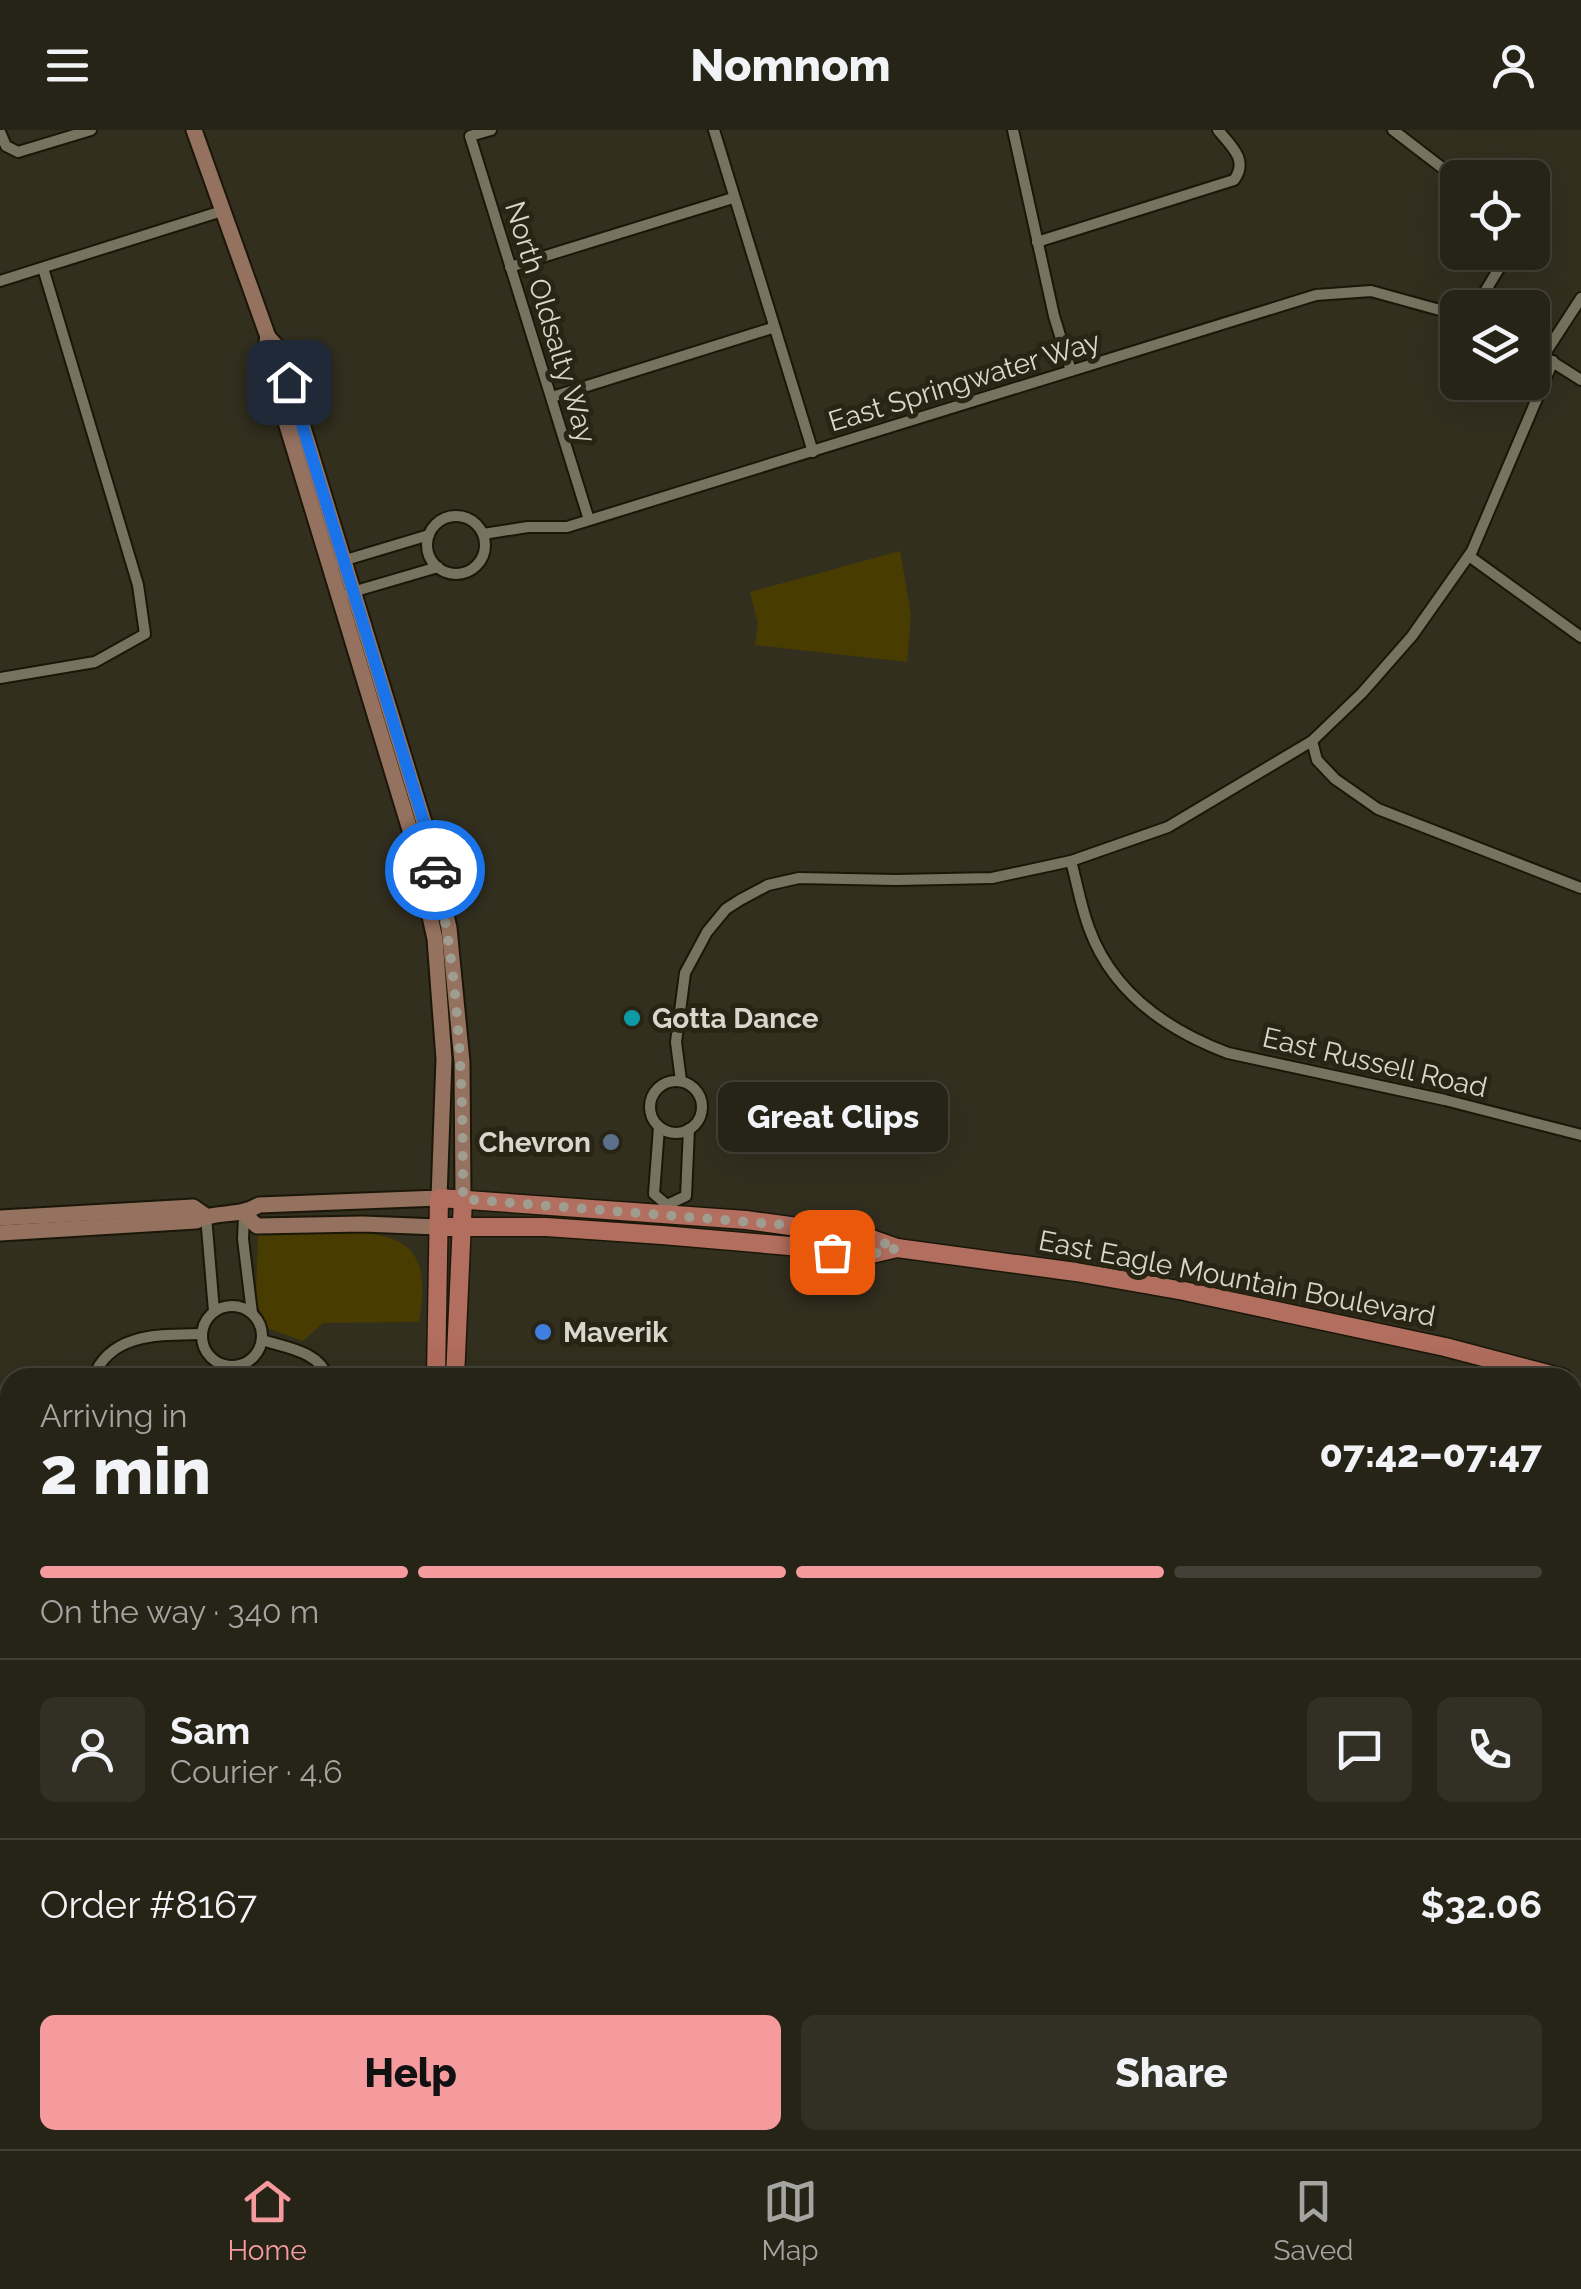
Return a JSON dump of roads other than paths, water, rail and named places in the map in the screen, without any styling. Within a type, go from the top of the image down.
[{"type":"main road","points":[[194,130],[268,337],[265,353],[337,563],[414,843],[435,939],[443,1021],[436,1368]]},
{"type":"main road","points":[[346,594],[426,829],[449,928],[462,1062],[463,1228],[456,1368]]},
{"type":"main road","name":"East Eagle Mountain Boulevard","points":[[0,1233],[196,1220],[244,1214],[259,1205],[439,1198],[666,1210],[816,1228],[863,1236],[898,1248],[1184,1290],[1525,1368]]},
{"type":"main road","name":"East Eagle Mountain Boulevard","points":[[0,1218],[193,1207],[206,1216]]},
{"type":"main road","name":"East Eagle Mountain Boulevard","points":[[244,1214],[257,1226],[570,1228],[783,1245],[863,1256],[898,1248]]},
{"type":"street","points":[[0,132],[9,149],[22,152],[91,130]]},
{"type":"street","name":"North Oldsalty Way","points":[[491,130],[470,136],[588,520]]},
{"type":"street","points":[[714,130],[812,452]]},
{"type":"street","points":[[1013,130],[1054,316],[1071,371]]},
{"type":"street","points":[[1038,242],[1230,182],[1240,172],[1240,157],[1218,130]]},
{"type":"street","points":[[1393,130],[1440,166]]},
{"type":"street","points":[[510,268],[733,198]]},
{"type":"street","points":[[0,281],[222,211]]},
{"type":"street","points":[[0,678],[95,662],[145,634],[138,585],[43,268]]},
{"type":"street","name":"East Springwater Way","points":[[483,534],[566,527],[1316,295],[1371,291],[1440,310]]},
{"type":"street","points":[[1550,356],[1581,298]]},
{"type":"street","points":[[552,397],[772,328]]},
{"type":"street","points":[[1550,359],[1581,380]]},
{"type":"street","points":[[681,1081],[677,1025],[681,992],[694,952],[726,909],[760,890],[799,878],[992,878],[1071,861],[1168,827],[1312,741],[1362,693],[1412,636],[1469,556],[1512,465],[1534,400]]},
{"type":"street","points":[[337,563],[429,535],[442,520],[454,516],[473,521],[483,534],[485,546],[478,565],[461,574],[438,568],[428,552],[429,535]]},
{"type":"street","points":[[1469,556],[1581,637]]},
{"type":"street","points":[[346,594],[438,568]]},
{"type":"street","points":[[1312,741],[1317,760],[1335,780],[1378,809],[1581,888]]},
{"type":"street","name":"East Russell Road","points":[[1071,861],[1089,930],[1112,974],[1164,1022],[1195,1040],[1228,1052],[1581,1135]]},
{"type":"street","points":[[681,1081],[692,1086],[701,1100],[699,1118],[689,1129],[672,1132],[659,1127],[650,1114],[653,1094],[662,1084],[681,1081]]},
{"type":"street","points":[[659,1127],[654,1194],[666,1210]]},
{"type":"street","points":[[662,1234],[666,1210],[686,1196],[689,1129]]},
{"type":"street","points":[[238,1368],[252,1359],[262,1340],[260,1325],[252,1313],[243,1239],[244,1214]]},
{"type":"street","points":[[206,1216],[214,1311]]},
{"type":"street","points":[[226,1368],[206,1353],[201,1334],[208,1317],[214,1311],[234,1306],[252,1313]]},
{"type":"street","points":[[98,1368],[118,1345],[150,1335],[201,1334]]},
{"type":"street","points":[[262,1340],[313,1356],[323,1368]]},
{"type":"place","name":"Gotta Dance","points":[[632,1018]]},
{"type":"place","name":"Chevron","points":[[611,1142]]},
{"type":"place","name":"Great Clips","points":[[832,1252]]},
{"type":"place","name":"Maverik","points":[[543,1332]]}]
